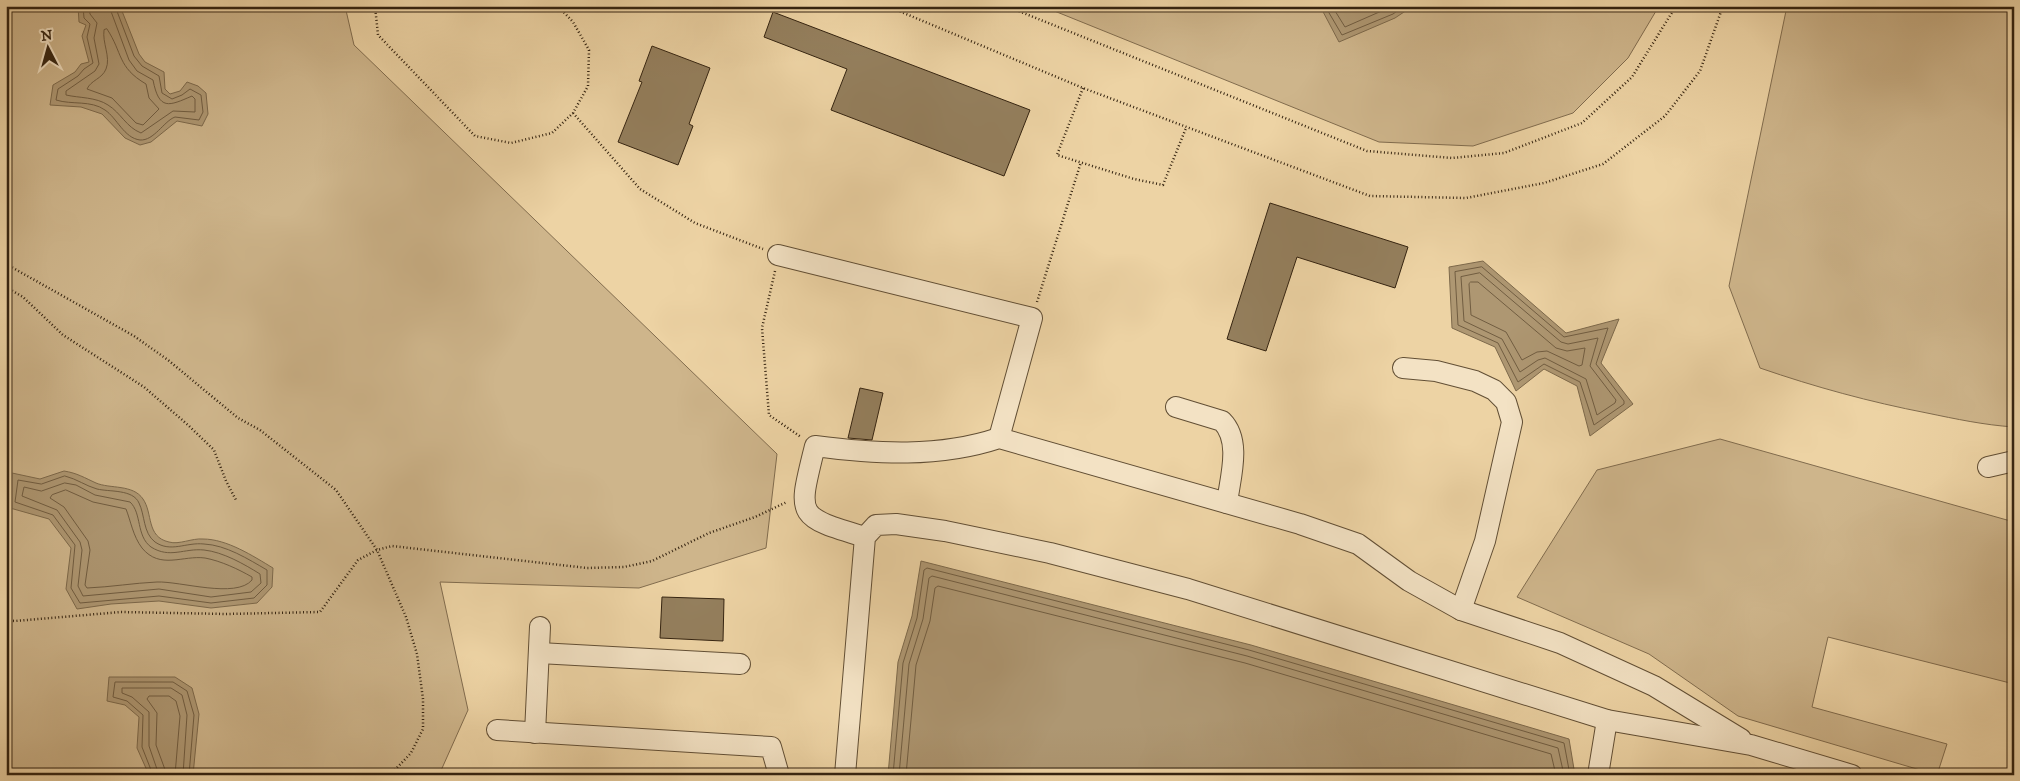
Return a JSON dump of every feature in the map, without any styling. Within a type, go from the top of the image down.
[{"type":"street","points":[[778,255],[1032,318],[999,438]]},
{"type":"street","points":[[1403,368],[1436,371],[1475,381],[1494,390],[1506,402],[1512,422],[1485,541],[1461,610]]},
{"type":"street","points":[[1176,407],[1222,422],[1227,426],[1234,444],[1227,503]]},
{"type":"street","points":[[865,537],[826,525],[810,515],[804,506],[803,495],[815,446],[860,452],[911,452],[978,445],[999,438],[1300,524],[1358,544],[1409,581],[1461,610],[1560,643],[1646,682],[1751,745]]},
{"type":"street","points":[[1988,467],[2014,461]]},
{"type":"street","points":[[845,775],[865,537],[876,525],[896,524],[945,531],[1050,553],[1188,589],[1606,720],[1751,745],[1852,775]]},
{"type":"street","points":[[535,733],[540,627]]},
{"type":"street","points":[[538,653],[740,664]]},
{"type":"street","points":[[1598,775],[1606,720]]},
{"type":"street","points":[[497,730],[771,747],[779,775]]},
{"type":"path","points":[[375,6],[378,35],[475,136],[511,143],[552,133],[573,113],[588,86],[590,50],[573,22],[558,6]]},
{"type":"path","points":[[887,6],[1083,88],[1370,196],[1466,198],[1544,183],[1603,164],[1665,116],[1700,71],[1723,6]]},
{"type":"path","points":[[1006,6],[1367,151],[1452,158],[1504,153],[1582,122],[1632,77],[1676,6]]},
{"type":"path","points":[[1083,88],[1058,155],[1134,179],[1163,185],[1186,128]]},
{"type":"path","points":[[573,113],[640,189],[695,222],[778,255],[762,328],[769,415],[815,446]]},
{"type":"path","points":[[1032,318],[1081,162]]},
{"type":"path","points":[[6,264],[134,336],[168,360],[238,418],[260,430],[306,464],[336,490],[377,550],[406,617],[417,654],[424,699],[423,730],[411,753],[390,775]]},
{"type":"path","points":[[6,287],[23,297],[63,335],[144,387],[188,425],[214,450],[226,481],[236,500]]},
{"type":"path","points":[[6,620],[121,612],[226,614],[320,612],[358,560],[377,550],[403,545],[587,568],[624,567],[652,561],[709,533],[755,517],[785,502],[804,506]]},
{"type":"shaded area","points":[[6,6],[345,6],[354,45],[777,454],[766,548],[639,588],[440,582],[468,710],[439,775],[6,775]]},
{"type":"shaded area","points":[[1042,6],[1659,6],[1628,58],[1573,113],[1473,146],[1379,142]]},
{"type":"shaded area","points":[[1787,6],[2014,6],[2014,427],[1970,422],[1885,404],[1822,388],[1760,368],[1729,286]]},
{"type":"shaded area","points":[[1720,439],[2014,522],[2014,684],[1828,637],[1812,707],[1947,744],[1937,775],[1738,716],[1649,654],[1517,597],[1597,470]]},
{"type":"water","points":[[78,6],[120,6],[139,54],[145,62],[164,72],[165,89],[170,94],[180,91],[187,82],[198,86],[206,93],[208,114],[202,126],[177,121],[151,142],[140,145],[125,138],[102,114],[81,107],[50,105],[53,85],[75,72],[81,64],[89,62],[82,36],[86,25],[79,22]]},
{"type":"water","points":[[1320,6],[1413,6],[1395,18],[1339,42]]},
{"type":"water","points":[[1483,261],[1566,333],[1619,319],[1601,363],[1633,404],[1590,436],[1577,386],[1544,369],[1516,391],[1495,347],[1452,328],[1449,267]]},
{"type":"water","points":[[64,471],[77,474],[102,485],[127,489],[139,494],[146,505],[153,530],[162,539],[173,543],[199,539],[212,540],[230,545],[248,554],[273,568],[272,587],[257,603],[211,608],[159,601],[111,604],[77,609],[66,589],[71,548],[49,519],[10,508],[12,473],[40,479]]},
{"type":"water","points":[[921,561],[1251,645],[1569,739],[1575,775],[888,775],[898,662],[912,616]]},
{"type":"water","points":[[109,677],[175,677],[192,688],[199,714],[193,775],[149,775],[137,748],[139,717],[125,705],[107,701]]},
{"type":"building","points":[[773,12],[1030,110],[1004,176],[831,110],[847,69],[764,37]]},
{"type":"building","points":[[652,46],[710,68],[689,124],[693,126],[678,165],[618,142],[642,82],[639,81]]},
{"type":"building","points":[[1270,203],[1408,247],[1395,288],[1297,257],[1266,351],[1227,339]]},
{"type":"building","points":[[860,388],[883,393],[872,440],[848,438]]},
{"type":"building","points":[[662,597],[724,599],[723,641],[660,638]]}]
